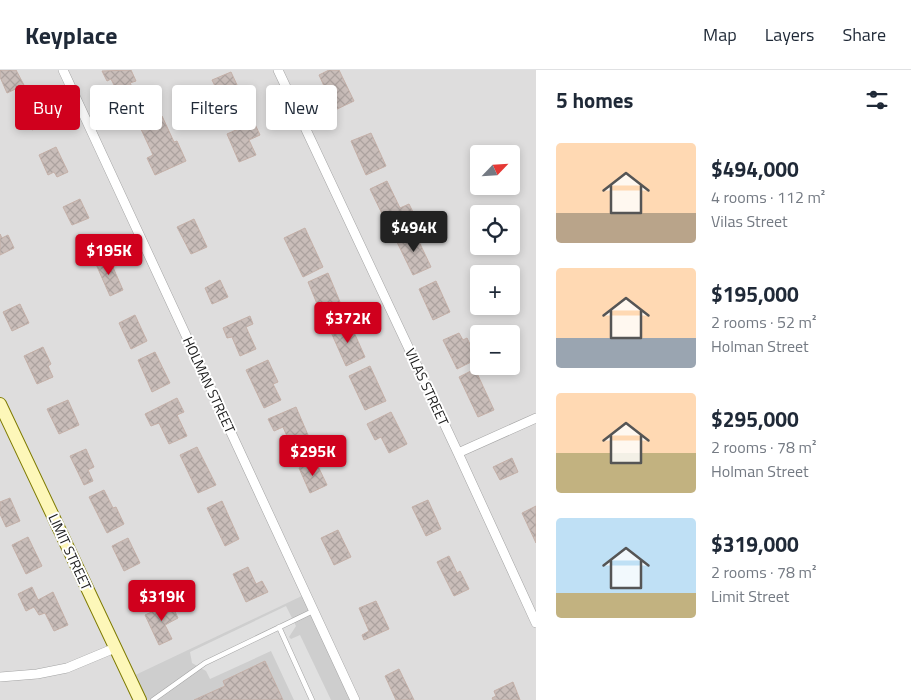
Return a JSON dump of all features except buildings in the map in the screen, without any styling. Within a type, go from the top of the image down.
[{"type":"street","name":"HOLMAN STREET","points":[[63,70],[355,700]]},
{"type":"street","name":"VILAS STREET","points":[[278,70],[536,623]]},
{"type":"street","name":"LIMIT STREET","points":[[0,405],[140,700]]},
{"type":"street","points":[[458,453],[536,418]]},
{"type":"street","points":[[0,677],[37,674],[67,668],[115,648]]},
{"type":"lane","points":[[153,700],[204,663],[314,610]]},
{"type":"lane","points":[[279,627],[312,700]]},
{"type":"shaded area","points":[[0,70],[536,70],[536,700],[0,700]]},
{"type":"shaded area","points":[[306,594],[355,700],[140,700],[129,678]]},
{"type":"shaded area","points":[[286,606],[296,626],[289,637],[291,639],[300,635],[331,700],[294,700],[271,651],[210,679],[206,671],[192,663],[190,652]]}]
